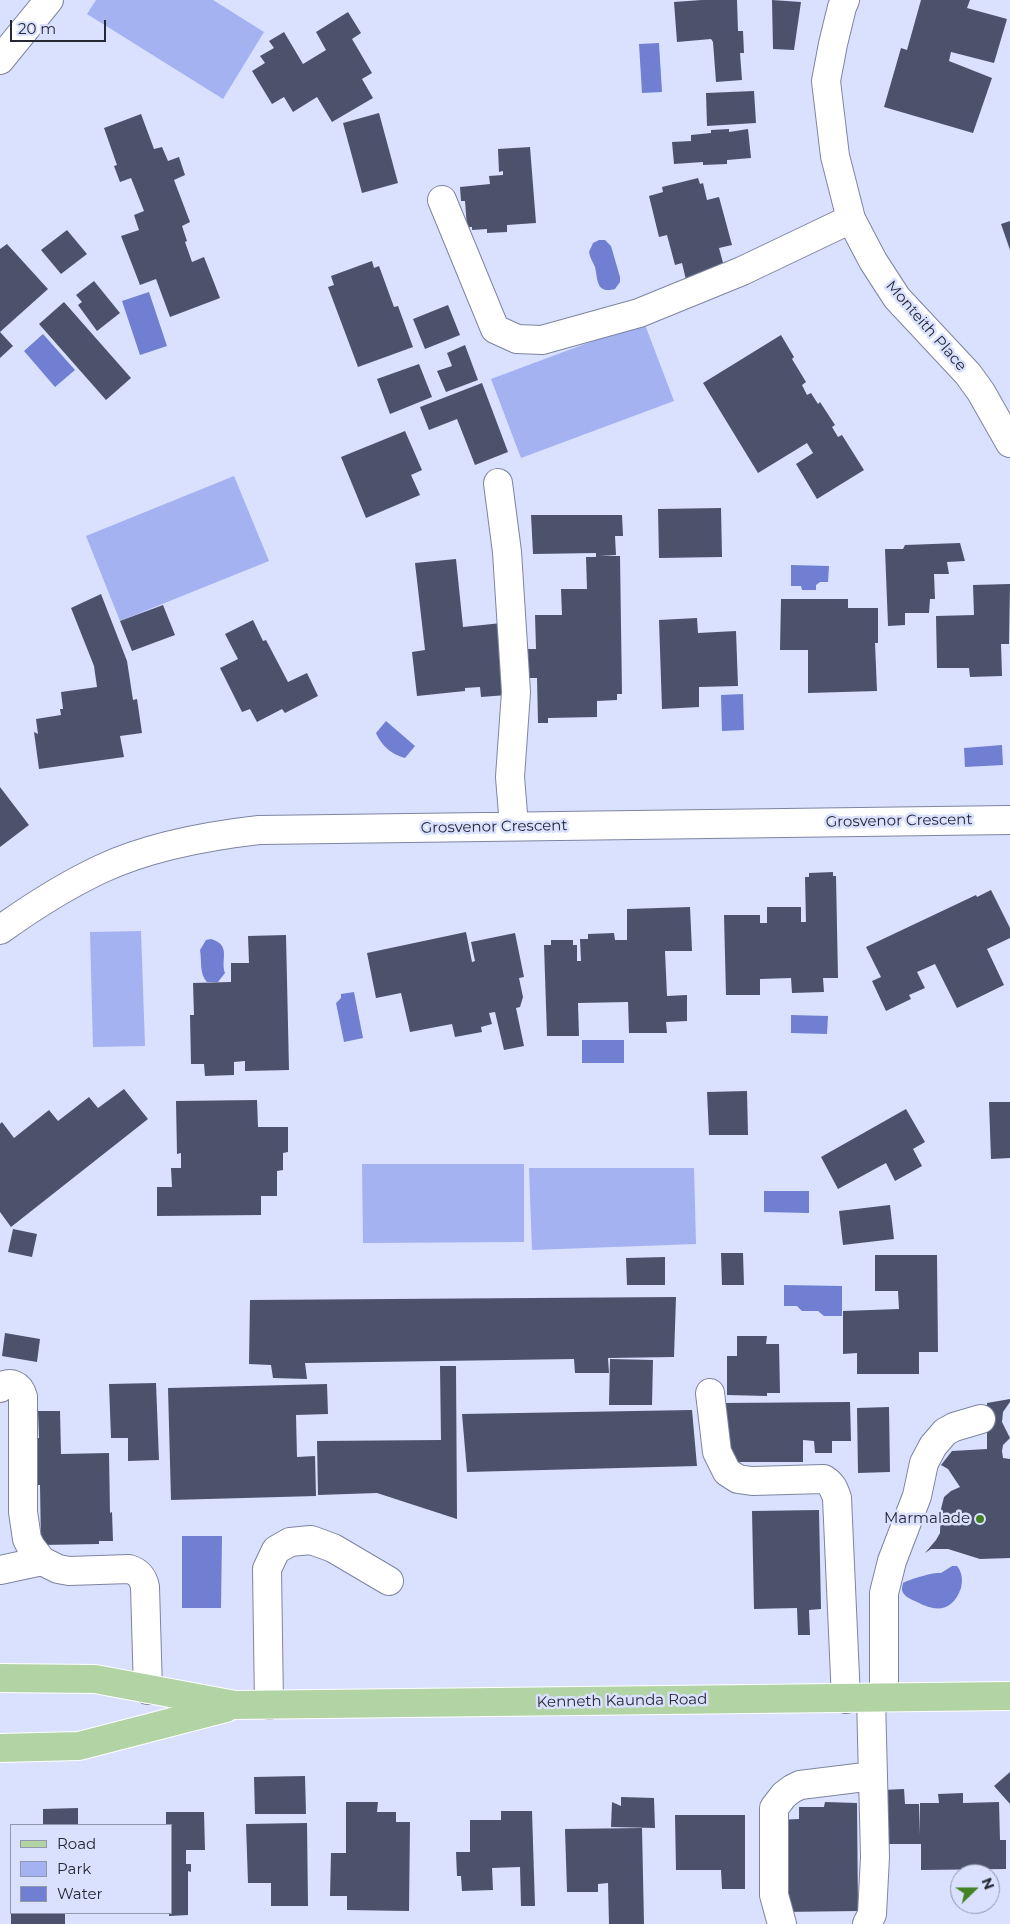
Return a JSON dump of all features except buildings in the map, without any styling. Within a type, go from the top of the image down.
[{"type":"main road","name":"Kenneth Kaunda Road","points":[[0,1678],[95,1679],[235,1705],[1010,1696]]},
{"type":"main road","name":"Kenneth Kaunda Road","points":[[0,1748],[79,1746],[235,1705]]},
{"type":"street","points":[[0,60],[49,0]]},
{"type":"street","name":"Monteith Place","points":[[845,0],[833,44],[826,81],[835,156],[851,219],[873,261],[897,298],[968,374],[981,392],[1010,443]]},
{"type":"street","points":[[442,200],[495,329],[517,339],[542,340],[639,313],[742,271],[851,219]]},
{"type":"street","points":[[498,484],[507,552],[516,692],[510,777],[514,826]]},
{"type":"street","name":"Grosvenor Crescent","points":[[0,930],[59,892],[102,868],[134,856],[185,842],[259,830],[1010,820]]},
{"type":"street","points":[[0,1388],[8,1384],[14,1384],[21,1390],[23,1397],[23,1512],[27,1539],[35,1554],[42,1561],[58,1569],[69,1571],[129,1569],[140,1575],[144,1580],[146,1587],[148,1690]]},
{"type":"street","points":[[710,1393],[717,1452],[727,1472],[738,1479],[752,1481],[824,1479],[830,1483],[837,1498],[867,1698],[873,1776],[874,1857],[872,1914],[867,1924]]},
{"type":"street","points":[[867,1698],[884,1592],[892,1561],[917,1496],[924,1463],[933,1446],[944,1432],[981,1419]]},
{"type":"street","points":[[269,1705],[267,1569],[276,1550],[290,1542],[311,1540],[333,1548],[389,1581]]},
{"type":"street","points":[[0,1570],[42,1561]]},
{"type":"street","points":[[782,1924],[774,1895],[774,1808],[784,1795],[800,1784],[873,1776]]},
{"type":"green space","points":[[96,0],[213,0],[264,32],[223,99],[87,14]]},
{"type":"green space","points":[[644,322],[674,401],[521,458],[491,379]]},
{"type":"green space","points":[[234,476],[269,561],[120,621],[86,536]]},
{"type":"green space","points":[[141,931],[145,1046],[93,1047],[90,932]]},
{"type":"green space","points":[[362,1164],[524,1164],[524,1242],[363,1243]]},
{"type":"green space","points":[[529,1168],[694,1168],[696,1244],[532,1250]]},
{"type":"water","points":[[659,43],[662,92],[642,93],[639,44]]},
{"type":"water","points":[[605,240],[611,246],[620,277],[620,282],[615,289],[604,290],[599,285],[589,252],[593,243]]},
{"type":"water","points":[[149,292],[167,346],[140,355],[122,301]]},
{"type":"water","points":[[43,334],[75,370],[55,387],[24,351]]},
{"type":"water","points":[[791,565],[829,566],[828,582],[820,582],[816,585],[816,590],[802,590],[801,586],[791,586]]},
{"type":"water","points":[[743,694],[744,730],[722,731],[721,695]]},
{"type":"water","points":[[386,721],[415,746],[405,758],[391,752],[378,737],[376,733]]},
{"type":"water","points":[[1002,745],[1003,765],[965,767],[964,748]]},
{"type":"water","points":[[211,939],[221,945],[224,953],[225,973],[218,982],[207,982],[202,971],[200,950],[206,940]]},
{"type":"water","points":[[354,992],[363,1038],[344,1042],[336,1003],[341,998],[341,994]]},
{"type":"water","points":[[791,1015],[828,1016],[827,1034],[791,1033]]},
{"type":"water","points":[[582,1040],[624,1040],[624,1063],[582,1063]]},
{"type":"water","points":[[764,1191],[809,1191],[809,1213],[764,1212]]},
{"type":"water","points":[[784,1285],[842,1286],[842,1316],[824,1316],[818,1311],[802,1311],[797,1306],[784,1306]]},
{"type":"water","points":[[182,1536],[222,1536],[221,1608],[182,1608]]},
{"type":"water","points":[[952,1566],[959,1568],[962,1582],[961,1588],[954,1601],[944,1608],[924,1606],[903,1593],[903,1583],[922,1576],[941,1573]]},
{"type":"place","name":"Marmalade","points":[[980,1519]]}]
